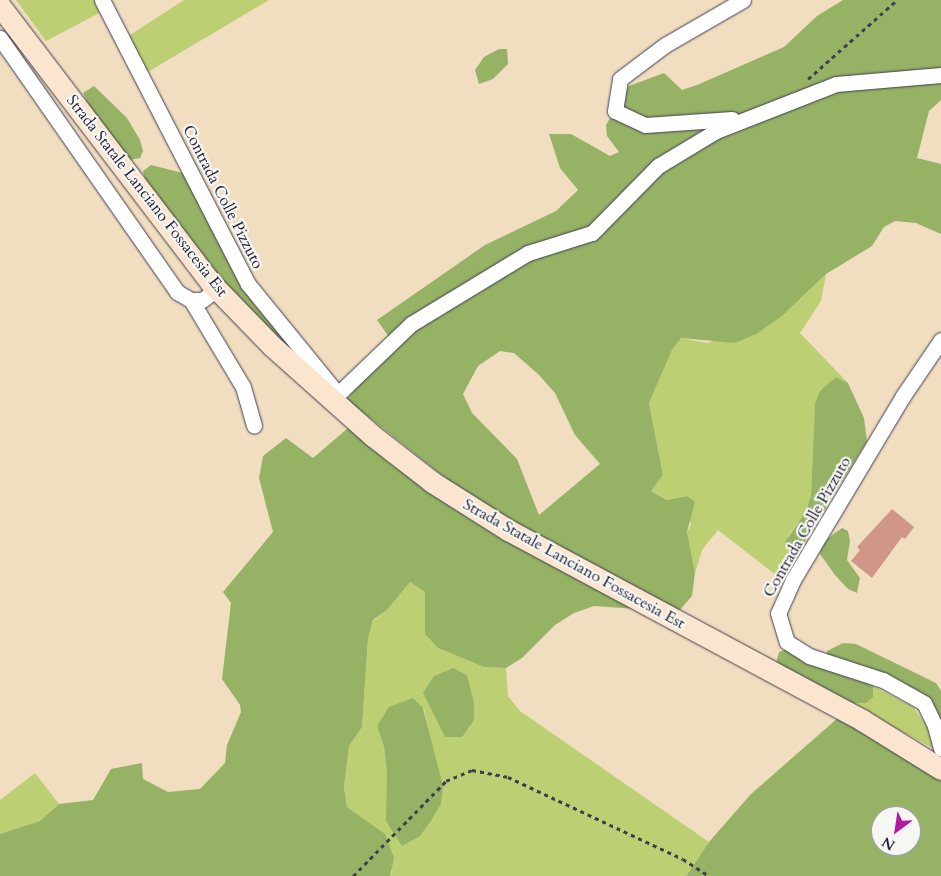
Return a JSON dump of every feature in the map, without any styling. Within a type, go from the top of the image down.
[{"type":"main road","name":"Strada Statale Lanciano Fossacesia Est","points":[[0,6],[217,289],[382,443],[432,482],[508,530],[910,746],[941,768]]},
{"type":"street","name":"Contrada Colle Pizzuto","points":[[102,0],[248,284],[334,397]]},
{"type":"street","points":[[743,0],[665,45],[620,80],[615,111],[645,125],[705,123],[755,116]]},
{"type":"street","points":[[0,38],[177,292],[191,300],[243,387],[254,426]]},
{"type":"street","points":[[334,397],[411,324],[528,253],[592,233],[658,166],[716,131],[836,84],[941,75]]},
{"type":"street","points":[[191,300],[202,300],[217,289]]},
{"type":"street","name":"Contrada Colle Pizzuto","points":[[941,340],[894,411],[793,580],[778,613],[787,642],[808,656],[883,680],[924,703],[935,726],[941,748]]},
{"type":"path","points":[[806,80],[897,0]]},
{"type":"path","points":[[353,876],[446,781],[472,770],[508,776],[683,859],[709,876]]},
{"type":"green space","points":[[16,0],[97,0],[103,11],[46,41]]},
{"type":"green space","points":[[184,0],[269,0],[146,73],[127,37]]},
{"type":"green space","points":[[843,0],[941,0],[941,100],[929,111],[917,158],[941,164],[941,234],[916,223],[895,221],[884,227],[872,246],[826,274],[782,316],[756,334],[735,343],[681,338],[672,350],[649,403],[663,475],[651,491],[667,500],[687,496],[695,502],[687,532],[695,573],[692,596],[679,611],[502,515],[452,483],[347,400],[389,337],[377,320],[485,245],[556,211],[578,190],[560,168],[549,134],[571,134],[610,156],[619,152],[607,136],[606,125],[629,86],[664,73],[682,90],[697,85],[784,47],[817,16]],"holes":[[[500,351],[514,353],[539,375],[555,393],[575,435],[600,464],[539,515],[517,459],[472,413],[463,394],[478,366]]]},
{"type":"green space","points":[[499,49],[507,49],[508,64],[493,79],[479,84],[475,70],[484,57]]},
{"type":"green space","points":[[94,86],[127,118],[140,140],[143,151],[140,158],[130,160],[92,111],[83,93]]},
{"type":"green space","points":[[151,165],[183,173],[302,359],[245,311],[146,183],[143,171]]},
{"type":"green space","points":[[826,274],[821,301],[800,333],[848,383],[836,377],[815,403],[811,495],[806,511],[788,536],[789,550],[797,554],[781,579],[718,530],[702,550],[695,573],[687,532],[691,525],[686,496],[668,500],[651,491],[663,475],[649,403],[672,350],[681,338],[707,343],[782,316]]},
{"type":"green space","points":[[836,377],[848,383],[864,418],[867,441],[797,554],[789,551],[785,542],[806,511],[811,495],[815,403],[820,391]]},
{"type":"green space","points":[[348,428],[388,462],[454,509],[500,538],[637,609],[594,606],[574,613],[555,625],[522,658],[506,668],[484,667],[438,648],[425,634],[425,592],[410,582],[387,610],[373,620],[368,639],[362,727],[349,746],[344,787],[347,807],[385,834],[394,858],[390,876],[0,876],[0,834],[40,821],[59,804],[93,800],[111,769],[142,763],[143,779],[168,792],[200,789],[225,763],[227,745],[241,712],[240,705],[222,679],[231,603],[223,592],[273,532],[259,478],[263,456],[286,438],[313,458]]},
{"type":"green space","points":[[842,528],[848,531],[850,541],[847,560],[860,578],[857,593],[848,589],[820,554],[823,542]]},
{"type":"green space","points":[[410,582],[425,592],[438,648],[484,667],[506,668],[508,696],[520,711],[709,842],[686,876],[390,876],[392,872],[356,813],[347,807],[344,787],[349,746],[362,727],[368,639],[373,621],[387,610]],"holes":[[[453,668],[467,675],[474,719],[446,737],[429,704],[434,676]],[[424,708],[435,762],[387,773],[384,747],[377,726]]]},
{"type":"green space","points":[[843,643],[856,644],[936,683],[941,691],[941,731],[932,709],[827,655],[827,651]]},
{"type":"green space","points":[[785,650],[862,680],[873,687],[873,697],[866,703],[850,703],[776,663],[779,652]]},
{"type":"green space","points":[[453,668],[467,675],[474,703],[474,720],[462,737],[445,737],[423,693],[434,676]]},
{"type":"green space","points":[[862,680],[913,707],[927,726],[936,750],[850,703],[866,703]]},
{"type":"green space","points":[[413,698],[423,708],[443,786],[441,804],[432,819],[420,836],[402,846],[386,821],[387,773],[384,747],[377,726],[389,707]]},
{"type":"green space","points":[[839,717],[941,781],[941,876],[686,876],[709,842],[751,794]]},
{"type":"green space","points":[[35,773],[59,804],[40,821],[0,834],[0,800]]},
{"type":"building","points":[[892,509],[914,527],[905,539],[902,537],[872,578],[851,561],[860,550],[857,547]]}]
